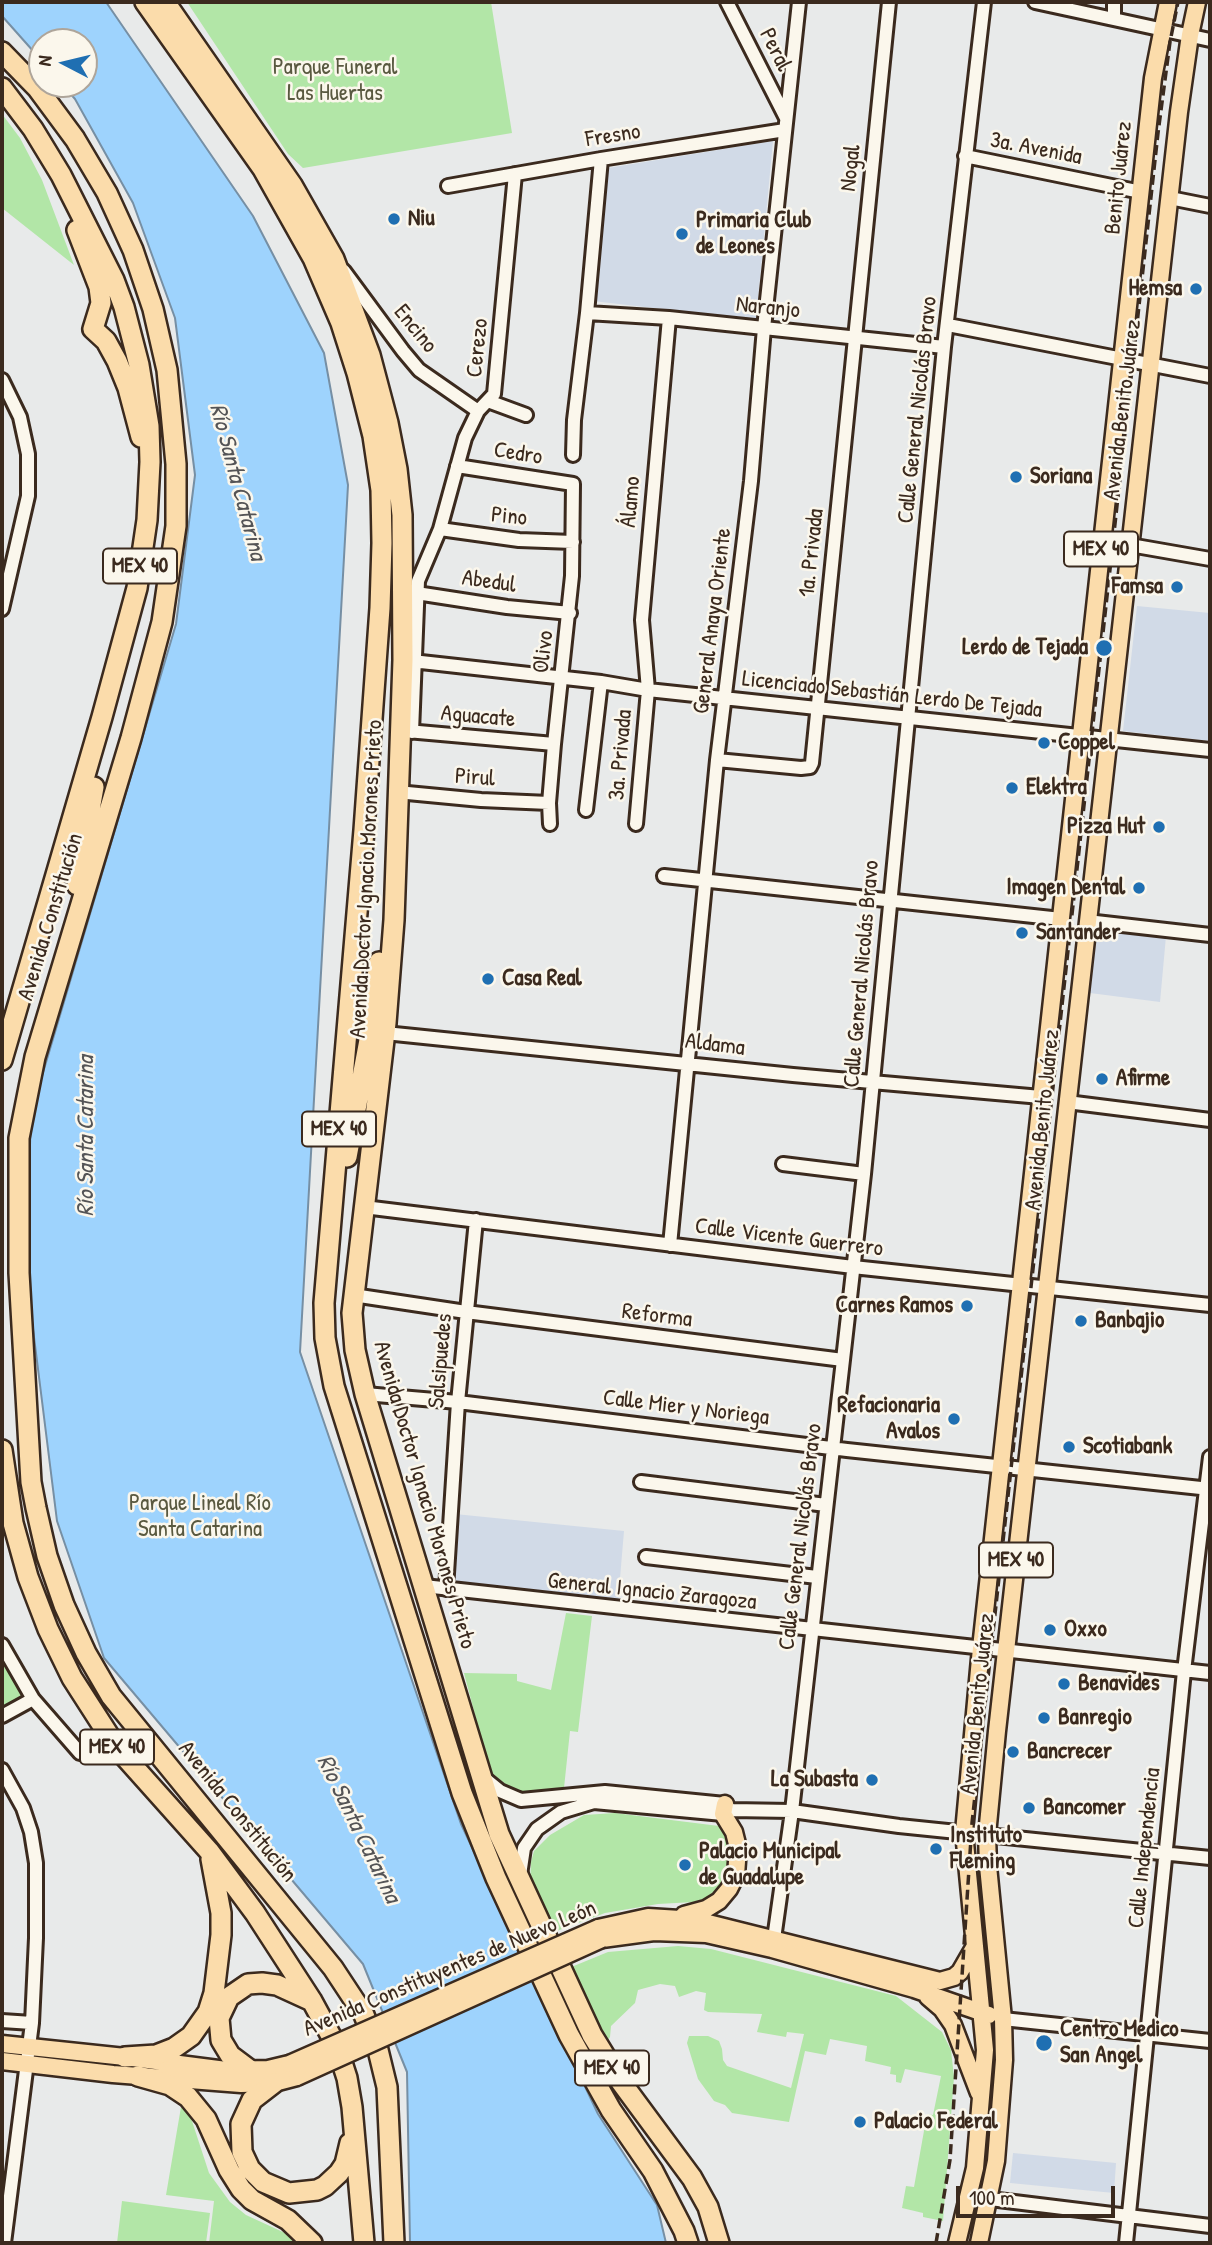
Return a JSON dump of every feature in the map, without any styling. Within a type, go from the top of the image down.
[{"type":"highway","name":"Avenida Doctor Ignacio Morones Prieto","points":[[145,2],[263,169],[328,289],[357,373],[373,436],[381,490],[383,543],[380,608],[324,1303],[324,1338],[334,1386],[462,1793],[496,1878],[569,2035],[611,2110],[653,2171],[688,2243]]},
{"type":"highway","name":"Avenida Doctor Ignacio Morones Prieto","points":[[165,2],[292,185],[334,259],[370,355],[388,423],[400,490],[410,592],[406,731],[397,792],[394,920],[385,1032],[353,1295],[355,1350],[365,1394],[499,1834],[592,2035],[621,2082],[692,2178],[708,2207],[719,2243]]},
{"type":"highway","name":"Avenida Constitución","points":[[2,52],[38,89],[69,131],[120,221],[144,279],[156,319],[167,370],[175,433],[176,526],[162,622],[131,738],[29,1082],[19,1138],[19,1273],[31,1482],[44,1544],[56,1583],[86,1653],[111,1696],[333,1968],[364,2015],[378,2050],[387,2087],[394,2243]]},
{"type":"highway","name":"Avenida Constitución","points":[[2,88],[33,129],[61,175],[102,253],[124,307],[146,396],[150,462],[147,520],[137,588],[2,1060]]},
{"type":"highway","points":[[61,175],[73,222],[99,287],[101,303],[93,329],[106,341],[117,361],[150,462]]},
{"type":"highway","points":[[72,932],[84,836],[104,741],[102,717]]},
{"type":"highway","points":[[328,1250],[369,1040],[397,819]]},
{"type":"highway","name":"Avenida Constitución","points":[[2,1450],[20,1550],[47,1629],[86,1702],[117,1748],[209,1852],[255,1913],[313,2001],[330,2032],[350,2092],[364,2243]]},
{"type":"highway","points":[[125,2057],[156,2055],[174,2048],[191,2036],[208,2012],[214,1993],[219,1957],[221,1913],[209,1852]]},
{"type":"highway","points":[[250,2070],[230,2055],[221,2040],[219,2018],[229,1997],[248,1984],[262,1983],[277,1985],[313,2001]]},
{"type":"highway","points":[[138,2076],[170,2085],[197,2105],[241,2189],[252,2200],[288,2220],[312,2243]]},
{"type":"highway","points":[[274,2083],[253,2100],[244,2116],[240,2134],[250,2169],[271,2187],[289,2193],[308,2192],[326,2186],[345,2164],[353,2121]]},
{"type":"main road","name":"Benito Juárez","points":[[1122,361],[1161,29],[1168,2]]},
{"type":"main road","name":"Avenida Benito Juárez","points":[[979,2243],[990,2199],[1003,2102],[1003,2019],[987,1835],[1005,1651],[1130,545],[1189,35],[1197,2]]},
{"type":"main road","name":"Avenida Benito Juárez","points":[[957,2243],[973,2183],[985,2050],[964,1832],[981,1648],[1122,361]]},
{"type":"main road","points":[[671,1917],[706,1909],[719,1901],[729,1889],[736,1875],[738,1848],[727,1809]]},
{"type":"main road","name":"Avenida Constituyentes de Nuevo León","points":[[2,2061],[138,2076],[241,2084],[274,2083],[293,2070],[631,1919],[671,1917],[696,1920],[1003,2019]]},
{"type":"main road","name":"Avenida Constituyentes de Nuevo León","points":[[600,1934],[689,1932],[773,1944],[940,1981],[954,1977],[964,1967],[975,1943]]},
{"type":"main road","points":[[948,2001],[980,1993],[998,1977]]},
{"type":"main road","points":[[914,1989],[935,2002],[953,2025],[982,2103]]},
{"type":"main road","name":"Avenida Constituyentes de Nuevo León","points":[[2,2044],[226,2070],[293,2070]]},
{"type":"street","name":"Peral","points":[[727,2],[786,124]]},
{"type":"street","name":"General Anaya Oriente","points":[[670,1245],[724,697],[751,481],[764,328],[799,2]]},
{"type":"street","name":"Nogal","points":[[856,339],[889,2]]},
{"type":"street","name":"Calle General Nicolás Bravo","points":[[773,1944],[792,1811],[864,1174],[944,347],[984,2]]},
{"type":"street","points":[[1035,2],[1210,40]]},
{"type":"street","points":[[1114,2],[1114,18]]},
{"type":"street","name":"Fresno","points":[[448,186],[786,124]]},
{"type":"street","name":"3a. Avenida","points":[[965,156],[1141,192]]},
{"type":"street","points":[[573,455],[574,420],[601,159]]},
{"type":"street","name":"Cerezo","points":[[410,592],[440,529],[465,438],[478,411],[494,394],[515,174]]},
{"type":"street","points":[[1170,198],[1210,206]]},
{"type":"street","name":"Encino","points":[[334,259],[419,370],[478,411]]},
{"type":"street","name":"Naranjo","points":[[587,313],[669,318],[944,347]]},
{"type":"street","name":"Álamo","points":[[648,690],[642,620],[669,318]]},
{"type":"street","points":[[948,325],[1210,376]]},
{"type":"street","name":"1a. Privada","points":[[718,760],[806,768],[812,762],[856,339]]},
{"type":"street","points":[[2,380],[20,417],[27,454],[28,496],[2,609]]},
{"type":"street","points":[[488,401],[526,415]]},
{"type":"street","name":"Cedro","points":[[457,466],[573,484]]},
{"type":"street","name":"Olivo","points":[[550,824],[554,744],[570,613],[573,484]]},
{"type":"street","name":"Pino","points":[[440,529],[519,540],[573,542]]},
{"type":"street","points":[[1130,545],[1210,559]]},
{"type":"street","name":"Abedul","points":[[410,592],[507,607],[570,613]]},
{"type":"street","name":"Licenciado Sebastián Lerdo De Tejada","points":[[408,660],[601,682],[648,690],[1210,750]]},
{"type":"street","points":[[586,810],[601,682]]},
{"type":"street","name":"3a. Privada","points":[[636,824],[648,690]]},
{"type":"street","name":"Aguacate","points":[[406,731],[554,744]]},
{"type":"street","name":"Pirul","points":[[397,792],[549,803]]},
{"type":"street","points":[[664,876],[1061,919]]},
{"type":"street","points":[[1087,921],[1210,935]]},
{"type":"street","name":"Aldama","points":[[385,1032],[873,1083],[1041,1097]]},
{"type":"street","points":[[1067,1102],[1210,1121]]},
{"type":"street","points":[[783,1164],[864,1174]]},
{"type":"street","name":"Calle Vicente Guerrero","points":[[364,1207],[853,1267],[1021,1283],[1210,1306]]},
{"type":"street","name":"Salsipuedes","points":[[446,1589],[458,1402],[476,1220]]},
{"type":"street","name":"Reforma","points":[[353,1295],[843,1360]]},
{"type":"street","name":"Calle Mier y Noriega","points":[[365,1394],[458,1402],[833,1448],[1209,1489]]},
{"type":"street","name":"Calle Independencia","points":[[1126,2243],[1184,1671],[1209,1489],[1210,1457]]},
{"type":"street","points":[[641,1482],[826,1504]]},
{"type":"street","points":[[646,1557],[817,1577]]},
{"type":"street","name":"General Ignacio Zaragoza","points":[[424,1586],[558,1603],[1210,1673]]},
{"type":"street","points":[[2,1645],[33,1699],[80,1753]]},
{"type":"street","points":[[2,1716],[33,1699]]},
{"type":"street","points":[[2,1770],[23,1808],[34,1846],[36,1938],[32,2024],[6,2201],[4,2243]]},
{"type":"street","points":[[480,1772],[500,1791],[521,1800],[605,1792],[727,1809]]},
{"type":"street","points":[[520,1882],[522,1854],[532,1835],[548,1820],[571,1808],[603,1802],[792,1811],[1210,1858]]},
{"type":"street","points":[[1003,2019],[1210,2041]]},
{"type":"street","points":[[2,2021],[32,2024]]},
{"type":"street","points":[[990,2199],[1210,2226]]},
{"type":"shaded area","name":"Primaria Club de Leones","points":[[773,141],[756,320],[593,301],[608,168]]},
{"type":"shaded area","points":[[1137,606],[1210,613],[1210,741],[1123,731]]},
{"type":"shaded area","points":[[1097,929],[1166,936],[1160,1002],[1090,993]]},
{"type":"shaded area","points":[[455,1514],[624,1531],[618,1602],[450,1584]]},
{"type":"shaded area","points":[[1013,2153],[1116,2163],[1114,2193],[1010,2183]]},
{"type":"green space","name":"Parque Funeral Las Huertas","points":[[187,2],[491,2],[512,133],[303,168],[288,154]]},
{"type":"green space","points":[[2,114],[20,138],[42,180],[74,265],[2,208]]},
{"type":"green space","points":[[566,1613],[592,1616],[578,1732],[570,1731],[564,1788],[556,1792],[515,1792],[490,1772],[464,1673],[517,1674],[517,1681],[551,1690]]},
{"type":"green space","points":[[2,1660],[25,1696],[2,1709]]},
{"type":"green space","points":[[615,1813],[719,1826],[728,1835],[730,1847],[726,1876],[718,1888],[706,1898],[694,1902],[658,1904],[605,1913],[554,1932],[530,1885],[534,1851],[550,1835],[584,1815]]},
{"type":"green space","points":[[678,1946],[711,1949],[896,1996],[942,2032],[951,2050],[954,2077],[943,2221],[923,2217],[923,2213],[902,2208],[906,2186],[914,2187],[927,2114],[933,2115],[941,2076],[905,2069],[901,2083],[896,2082],[896,2075],[890,2074],[891,2067],[865,2061],[867,2046],[830,2039],[826,2055],[805,2051],[789,2122],[732,2113],[725,2105],[714,2101],[698,2079],[687,2043],[689,2036],[708,2036],[719,2041],[727,2066],[791,2088],[804,2034],[787,2032],[786,2037],[757,2032],[762,2014],[708,2012],[704,2010],[706,1993],[696,1991],[679,1997],[675,1986],[660,1984],[638,1990],[635,2003],[611,2026],[610,2037],[605,2045],[569,1968],[608,1952]]},
{"type":"green space","points":[[181,2107],[191,2118],[209,2173],[230,2202],[246,2215],[285,2233],[295,2243],[209,2243],[214,2201],[166,2195]]},
{"type":"green space","points":[[122,2201],[210,2213],[206,2243],[117,2243]]},
{"type":"water","name":"Río Santa Catarina","points":[[2,2],[106,2],[253,216],[324,353],[348,485],[300,1352],[461,1824],[598,2114],[657,2205],[666,2243],[410,2243],[407,2072],[363,1964],[104,1658],[57,1521],[26,1273],[31,1113],[176,624],[195,475],[175,318],[133,203],[74,98],[98,98],[98,28],[28,28],[28,45],[2,16]]},
{"type":"railway","points":[[936,2243],[950,2160],[972,1823],[1158,133],[1178,2]]},
{"type":"place","name":"Niu","points":[[394,219]]},
{"type":"place","name":"Primaria Club de Leones","points":[[682,234]]},
{"type":"place","name":"Hemsa","points":[[1196,289]]},
{"type":"place","name":"Soriana","points":[[1016,477]]},
{"type":"place","name":"Famsa","points":[[1177,587]]},
{"type":"place","name":"Lerdo de Tejada","points":[[1104,648]]},
{"type":"place","name":"Coppel","points":[[1044,743]]},
{"type":"place","name":"Elektra","points":[[1012,788]]},
{"type":"place","name":"Pizza Hut","points":[[1159,827]]},
{"type":"place","name":"Imagen Dental","points":[[1139,888]]},
{"type":"place","name":"Santander","points":[[1022,933]]},
{"type":"place","name":"Casa Real","points":[[488,979]]},
{"type":"place","name":"Afirme","points":[[1102,1079]]},
{"type":"place","name":"Carnes Ramos","points":[[967,1306]]},
{"type":"place","name":"Banbajio","points":[[1081,1321]]},
{"type":"place","name":"Refacionaria Avalos","points":[[954,1419]]},
{"type":"place","name":"Scotiabank","points":[[1069,1447]]},
{"type":"place","name":"Oxxo","points":[[1050,1630]]},
{"type":"place","name":"Benavides","points":[[1064,1684]]},
{"type":"place","name":"Banregio","points":[[1044,1718]]},
{"type":"place","name":"Bancrecer","points":[[1013,1752]]},
{"type":"place","name":"La Subasta","points":[[872,1780]]},
{"type":"place","name":"Bancomer","points":[[1029,1808]]},
{"type":"place","name":"Instituto Fleming","points":[[936,1849]]},
{"type":"place","name":"Palacio Municipal de Guadalupe","points":[[685,1865]]},
{"type":"place","name":"Centro Medico San Angel","points":[[1044,2043]]},
{"type":"place","name":"Palacio Federal","points":[[860,2122]]},
{"type":"park label","name":"Parque Lineal Río Santa Catarina","points":[[200,1517]]}]
